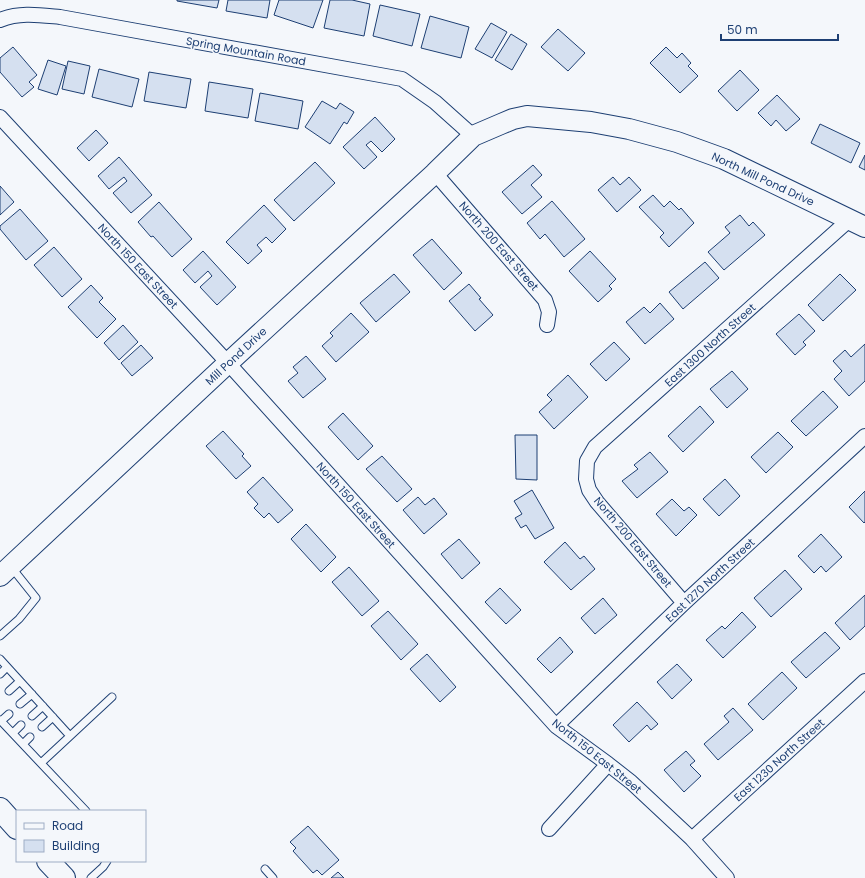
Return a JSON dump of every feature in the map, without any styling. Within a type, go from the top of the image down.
[{"type":"main road","name":"North Mill Pond Drive","points":[[473,136],[513,119],[527,116],[591,122],[629,129],[677,142],[724,159],[857,224]]},
{"type":"main road","name":"Mill Pond Drive","points":[[5,571],[435,173],[473,136]]},
{"type":"main road","points":[[0,809],[16,827]]},
{"type":"main road","points":[[49,862],[64,878]]},
{"type":"street","name":"Spring Mountain Road","points":[[0,20],[10,16],[30,14],[60,17],[402,79],[436,102],[473,136]]},
{"type":"street","name":"North 150 East Street","points":[[0,117],[228,363],[556,726],[631,782],[692,839],[727,878]]},
{"type":"street","name":"North 200 East Street","points":[[435,173],[545,300],[549,312],[547,325]]},
{"type":"street","name":"East 1300 North Street","points":[[586,478],[588,461],[595,447],[857,224]]},
{"type":"street","name":"East 1270 North Street","points":[[556,726],[684,604],[865,436]]},
{"type":"street","name":"North 200 East Street","points":[[586,478],[589,490],[597,502],[684,604]]},
{"type":"street","name":"East 1230 North Street","points":[[692,839],[865,681]]},
{"type":"street","points":[[549,830],[608,764]]},
{"type":"lane","points":[[0,636],[19,619],[36,598],[5,571]]},
{"type":"lane","points":[[0,659],[70,736]]},
{"type":"lane","points":[[0,674],[7,667]]},
{"type":"lane","points":[[9,691],[20,681]]},
{"type":"lane","points":[[20,704],[32,694]]},
{"type":"lane","points":[[41,763],[112,697]]},
{"type":"lane","points":[[32,716],[43,706]]},
{"type":"lane","points":[[8,714],[1,720],[85,810]]},
{"type":"lane","points":[[42,727],[53,717]]},
{"type":"lane","points":[[12,733],[21,725]]},
{"type":"lane","points":[[23,744],[30,737]]},
{"type":"lane","points":[[91,878],[106,862]]},
{"type":"lane","points":[[265,869],[273,878]]},
{"type":"building","points":[[177,0],[219,0],[217,8]]},
{"type":"building","points":[[228,0],[270,0],[267,18],[226,11]]},
{"type":"building","points":[[279,0],[323,0],[313,28],[274,15]]},
{"type":"building","points":[[330,0],[352,0],[370,4],[364,36],[324,28]]},
{"type":"building","points":[[380,5],[420,14],[412,46],[373,36]]},
{"type":"building","points":[[430,16],[469,27],[461,58],[421,48]]},
{"type":"building","points":[[491,23],[507,32],[492,58],[475,49]]},
{"type":"building","points":[[558,29],[585,53],[568,71],[541,47]]},
{"type":"building","points":[[511,34],[527,44],[512,70],[495,60]]},
{"type":"building","points":[[13,47],[37,75],[29,82],[34,87],[22,97],[0,72],[0,58]]},
{"type":"building","points":[[666,47],[677,58],[682,53],[691,63],[688,66],[698,76],[680,93],[650,63]]},
{"type":"building","points":[[48,60],[66,66],[57,95],[38,89]]},
{"type":"building","points":[[68,61],[90,66],[84,94],[62,89]]},
{"type":"building","points":[[99,69],[139,79],[132,107],[92,97]]},
{"type":"building","points":[[740,70],[759,90],[737,111],[718,91]]},
{"type":"building","points":[[149,72],[191,79],[186,108],[144,101]]},
{"type":"building","points":[[209,82],[253,89],[248,118],[205,111]]},
{"type":"building","points":[[260,93],[303,101],[298,129],[255,121]]},
{"type":"building","points":[[777,95],[800,119],[786,131],[776,120],[771,126],[758,113]]},
{"type":"building","points":[[322,101],[336,109],[340,103],[354,112],[347,124],[344,122],[330,144],[305,127]]},
{"type":"building","points":[[375,117],[395,139],[382,152],[371,141],[366,145],[377,157],[364,169],[343,147]]},
{"type":"building","points":[[820,124],[860,143],[851,163],[811,143]]},
{"type":"building","points":[[96,130],[108,143],[89,161],[77,148]]},
{"type":"building","points":[[865,155],[865,170],[859,167]]},
{"type":"building","points":[[119,157],[152,195],[131,213],[113,193],[127,181],[124,177],[109,189],[98,176]]},
{"type":"building","points":[[315,162],[335,183],[294,221],[274,200]]},
{"type":"building","points":[[533,165],[542,175],[531,185],[542,197],[522,214],[502,192]]},
{"type":"building","points":[[613,177],[620,185],[629,177],[641,190],[617,212],[598,190]]},
{"type":"building","points":[[0,186],[14,202],[0,215]]},
{"type":"building","points":[[653,195],[664,207],[670,201],[679,210],[681,208],[694,223],[669,247],[660,237],[664,233],[639,207]]},
{"type":"building","points":[[552,201],[585,239],[564,257],[545,234],[540,239],[527,223]]},
{"type":"building","points":[[159,202],[192,239],[172,257],[138,222]]},
{"type":"building","points":[[264,205],[286,229],[272,243],[266,237],[257,245],[262,251],[248,264],[226,242]]},
{"type":"building","points":[[20,209],[48,241],[26,260],[0,229],[0,226]]},
{"type":"building","points":[[740,215],[749,226],[753,222],[765,235],[724,270],[708,252],[730,233],[725,227]]},
{"type":"building","points":[[432,239],[462,273],[444,290],[413,255]]},
{"type":"building","points":[[54,247],[82,279],[62,297],[34,265]]},
{"type":"building","points":[[203,251],[236,287],[217,305],[200,287],[212,276],[208,271],[195,283],[183,270]]},
{"type":"building","points":[[590,251],[616,279],[609,286],[612,289],[598,302],[569,271]]},
{"type":"building","points":[[705,262],[719,278],[683,309],[669,292]]},
{"type":"building","points":[[394,274],[410,292],[376,322],[360,303]]},
{"type":"building","points":[[840,274],[856,290],[823,321],[808,305]]},
{"type":"building","points":[[469,284],[481,298],[479,299],[493,315],[475,331],[449,301]]},
{"type":"building","points":[[91,285],[103,298],[99,302],[116,319],[97,338],[68,307]]},
{"type":"building","points":[[660,303],[674,319],[645,344],[626,322],[644,307],[650,313]]},
{"type":"building","points":[[351,313],[369,332],[336,362],[322,346],[333,336],[330,333]]},
{"type":"building","points":[[799,314],[815,331],[803,342],[806,345],[795,355],[776,334]]},
{"type":"building","points":[[123,325],[138,342],[119,360],[104,343]]},
{"type":"building","points":[[614,342],[630,359],[606,381],[590,364]]},
{"type":"building","points":[[865,344],[865,381],[849,396],[834,379],[842,371],[833,361],[845,350],[851,357]]},
{"type":"building","points":[[141,345],[153,358],[132,376],[121,363]]},
{"type":"building","points":[[306,356],[326,379],[303,398],[288,381],[298,373],[293,367]]},
{"type":"building","points":[[732,371],[748,389],[727,408],[710,389]]},
{"type":"building","points":[[568,375],[588,397],[554,429],[539,412],[552,400],[547,395]]},
{"type":"building","points":[[823,391],[838,407],[806,436],[791,421]]},
{"type":"building","points":[[700,406],[714,422],[683,452],[668,436]]},
{"type":"building","points":[[343,413],[373,446],[358,460],[328,427]]},
{"type":"building","points":[[223,431],[244,454],[242,456],[251,466],[236,479],[206,446]]},
{"type":"building","points":[[778,432],[793,447],[766,473],[751,457]]},
{"type":"building","points":[[515,435],[537,435],[537,480],[516,479]]},
{"type":"building","points":[[650,452],[668,472],[637,498],[622,481],[638,469],[634,465]]},
{"type":"building","points":[[382,456],[412,489],[397,502],[366,469]]},
{"type":"building","points":[[263,477],[293,510],[278,523],[269,513],[264,518],[254,508],[258,504],[247,492]]},
{"type":"building","points":[[725,479],[740,496],[719,516],[703,499]]},
{"type":"building","points":[[532,490],[554,528],[535,539],[526,525],[521,528],[515,518],[522,514],[514,501]]},
{"type":"building","points":[[865,491],[865,522],[864,523],[849,507]]},
{"type":"building","points":[[418,497],[425,505],[434,498],[447,514],[424,534],[403,510]]},
{"type":"building","points":[[672,499],[684,511],[689,507],[697,515],[676,536],[656,514]]},
{"type":"building","points":[[306,524],[336,557],[321,572],[291,539]]},
{"type":"building","points":[[821,534],[842,557],[826,572],[821,566],[814,573],[798,556]]},
{"type":"building","points":[[459,539],[480,563],[462,579],[441,554]]},
{"type":"building","points":[[565,542],[580,559],[584,556],[595,569],[571,590],[544,562]]},
{"type":"building","points":[[349,567],[379,601],[362,616],[332,582]]},
{"type":"building","points":[[785,570],[802,589],[771,617],[754,598]]},
{"type":"building","points":[[500,588],[521,610],[506,624],[485,602]]},
{"type":"building","points":[[865,595],[865,626],[850,640],[835,623]]},
{"type":"building","points":[[603,598],[617,615],[595,634],[581,618]]},
{"type":"building","points":[[388,611],[418,644],[401,660],[371,626]]},
{"type":"building","points":[[742,612],[756,627],[723,658],[706,640],[722,626],[725,629]]},
{"type":"building","points":[[825,632],[840,648],[806,678],[791,662]]},
{"type":"building","points":[[560,637],[573,652],[551,673],[537,659]]},
{"type":"building","points":[[427,654],[456,687],[440,702],[410,669]]},
{"type":"building","points":[[677,664],[692,680],[672,699],[657,682]]},
{"type":"building","points":[[782,672],[797,688],[763,720],[748,704]]},
{"type":"building","points":[[637,702],[658,724],[651,730],[647,725],[629,742],[613,725]]},
{"type":"building","points":[[733,708],[753,730],[718,760],[704,744],[729,722],[724,716]]},
{"type":"building","points":[[686,751],[695,761],[690,765],[701,776],[684,792],[664,770]]},
{"type":"building","points":[[308,826],[339,860],[322,875],[317,870],[313,873],[293,851],[296,848],[290,842]]},
{"type":"building","points":[[338,872],[344,878],[331,878]]}]
